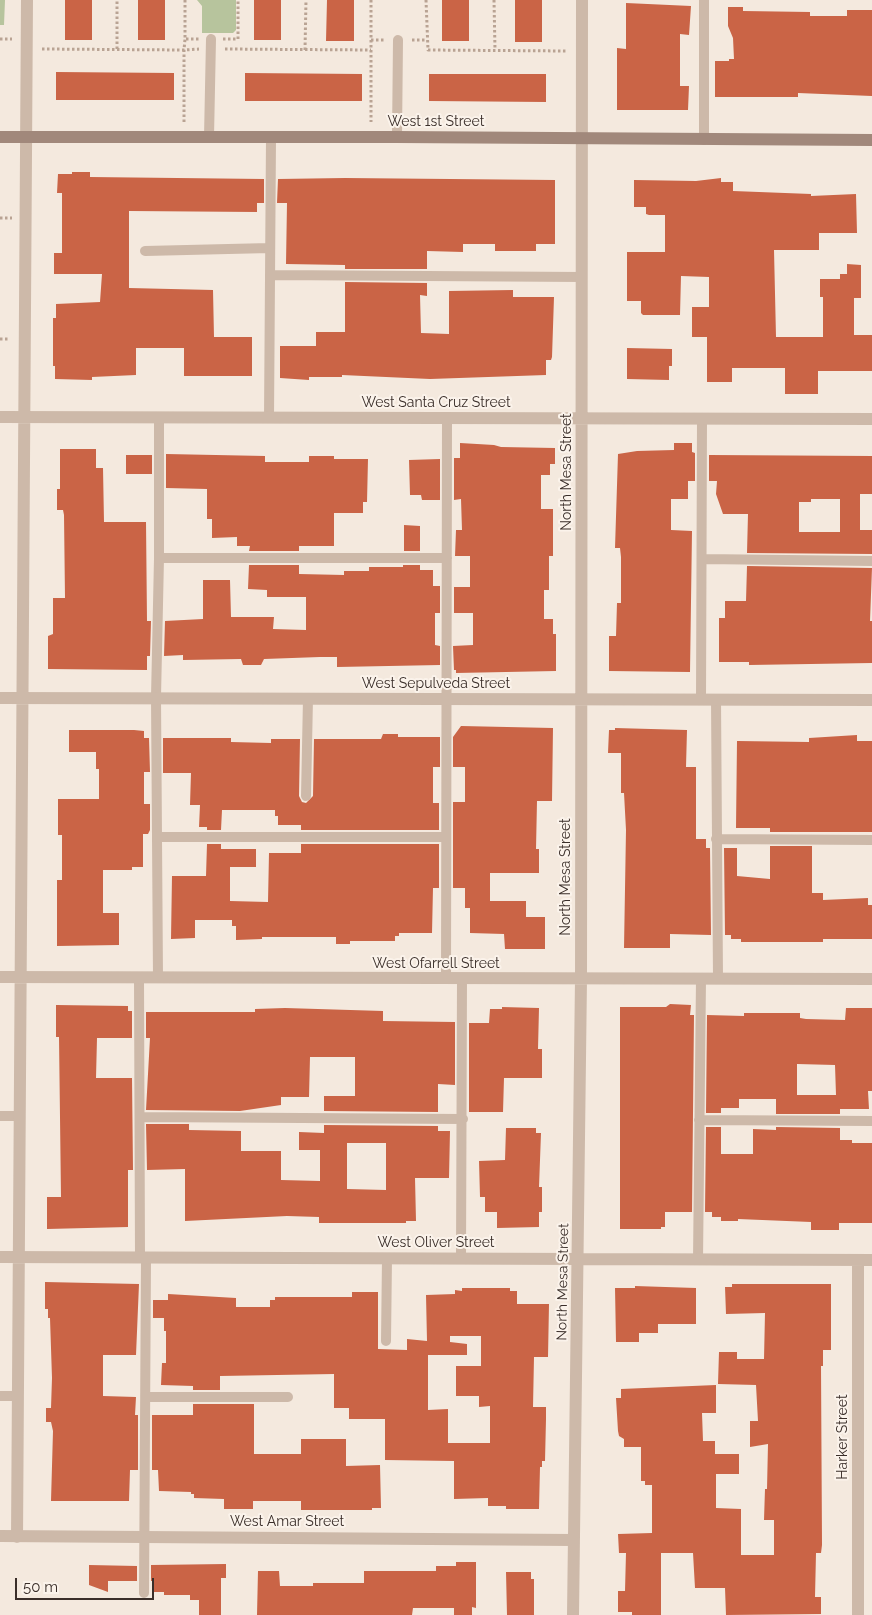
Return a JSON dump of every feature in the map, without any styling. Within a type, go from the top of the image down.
[{"type":"street","points":[[16,1536],[27,0]]},
{"type":"street","name":"North Mesa Street","points":[[573,1615],[579,1259],[581,979],[582,0]]},
{"type":"street","name":"West 1st Street","points":[[0,137],[872,140]]},
{"type":"street","name":"West Santa Cruz Street","points":[[0,417],[872,420]]},
{"type":"street","name":"West Sepulveda Street","points":[[0,698],[872,700]]},
{"type":"street","name":"West Ofarrell Street","points":[[0,977],[462,980],[872,979]]},
{"type":"street","name":"West Oliver Street","points":[[0,1258],[872,1260]]},
{"type":"street","name":"Harker Street","points":[[858,1260],[858,1615]]},
{"type":"street","name":"West Amar Street","points":[[0,1536],[573,1540]]},
{"type":"lane","points":[[704,0],[704,140]]},
{"type":"lane","points":[[397,137],[398,40]]},
{"type":"lane","points":[[209,137],[211,44]]},
{"type":"lane","points":[[269,418],[271,138]]},
{"type":"lane","points":[[145,251],[270,248]]},
{"type":"lane","points":[[270,275],[582,277]]},
{"type":"lane","points":[[158,978],[156,698],[159,558],[159,417]]},
{"type":"lane","points":[[446,979],[448,699],[447,418]]},
{"type":"lane","points":[[701,699],[702,419]]},
{"type":"lane","points":[[159,558],[447,558]]},
{"type":"lane","points":[[702,559],[872,560]]},
{"type":"lane","points":[[306,796],[308,698]]},
{"type":"lane","points":[[716,699],[718,979]]},
{"type":"lane","points":[[157,837],[446,837]]},
{"type":"lane","points":[[716,839],[872,840]]},
{"type":"lane","points":[[139,978],[147,1397],[144,1593]]},
{"type":"lane","points":[[698,1260],[702,979]]},
{"type":"lane","points":[[461,1258],[462,980]]},
{"type":"lane","points":[[0,1116],[19,1116]]},
{"type":"lane","points":[[141,1118],[463,1119]]},
{"type":"lane","points":[[699,1120],[872,1121]]},
{"type":"lane","points":[[386,1341],[387,1258]]},
{"type":"lane","points":[[0,1396],[18,1396]]},
{"type":"lane","points":[[147,1397],[288,1397]]},
{"type":"path","points":[[117,0],[117,49]]},
{"type":"path","points":[[185,0],[185,137]]},
{"type":"path","points":[[26,48],[184,50],[238,39],[238,0]]},
{"type":"path","points":[[305,50],[306,0]]},
{"type":"path","points":[[426,0],[428,50],[582,51]]},
{"type":"path","points":[[494,0],[495,50]]},
{"type":"path","points":[[185,39],[211,44],[305,50],[371,50]]},
{"type":"path","points":[[371,40],[371,137]]},
{"type":"green space","points":[[0,0],[5,0],[4,25],[0,25]]},
{"type":"green space","points":[[197,0],[236,0],[236,30],[233,33],[202,33],[202,6]]},
{"type":"building","points":[[65,0],[92,0],[92,40],[65,40]]},
{"type":"building","points":[[138,0],[165,0],[165,40],[138,40]]},
{"type":"building","points":[[254,0],[281,0],[281,40],[254,40]]},
{"type":"building","points":[[327,0],[354,0],[354,41],[326,41]]},
{"type":"building","points":[[442,0],[469,0],[469,41],[442,41]]},
{"type":"building","points":[[515,0],[542,0],[542,42],[515,42]]},
{"type":"building","points":[[626,3],[691,6],[689,35],[680,34],[680,86],[689,86],[688,110],[617,110],[617,48],[626,49]]},
{"type":"building","points":[[728,7],[743,7],[743,11],[810,12],[810,16],[847,16],[847,10],[872,10],[872,96],[798,93],[798,97],[715,97],[715,61],[734,59],[733,38],[728,26]]},
{"type":"building","points":[[56,72],[174,73],[174,100],[56,100]]},
{"type":"building","points":[[245,73],[362,74],[362,101],[245,101]]},
{"type":"building","points":[[429,74],[546,74],[546,102],[429,101]]},
{"type":"building","points":[[72,172],[90,172],[90,177],[264,179],[264,203],[257,203],[257,212],[129,211],[129,288],[213,290],[214,337],[252,337],[252,376],[184,376],[184,348],[136,348],[136,375],[92,377],[92,380],[55,379],[55,366],[53,366],[53,318],[56,318],[56,304],[100,302],[102,274],[54,274],[54,253],[62,253],[62,193],[57,193],[58,174],[72,174]]},
{"type":"building","points":[[721,178],[721,182],[733,182],[733,191],[811,194],[811,196],[856,194],[857,233],[819,233],[819,250],[774,250],[776,337],[823,337],[823,297],[820,297],[820,279],[840,279],[840,274],[847,274],[847,264],[861,265],[861,298],[854,298],[854,335],[872,335],[872,371],[818,371],[818,394],[785,394],[785,368],[732,368],[732,382],[707,382],[707,337],[692,337],[692,307],[709,307],[709,277],[681,276],[680,315],[643,315],[641,313],[641,301],[627,301],[627,252],[665,252],[665,215],[649,215],[646,214],[646,207],[634,207],[634,180],[696,181]]},
{"type":"building","points":[[278,179],[555,180],[555,244],[536,244],[536,251],[495,251],[495,244],[463,244],[463,252],[427,251],[427,269],[345,269],[345,265],[286,264],[287,203],[277,203]]},
{"type":"building","points":[[345,282],[427,283],[427,296],[420,295],[421,333],[449,334],[449,291],[513,290],[513,297],[554,297],[552,357],[551,360],[546,360],[546,375],[430,379],[342,375],[342,377],[309,377],[309,380],[280,378],[280,346],[316,346],[316,332],[345,332]]},
{"type":"building","points":[[627,348],[672,349],[672,366],[669,366],[669,380],[627,379]]},
{"type":"building","points":[[460,443],[501,447],[555,448],[555,464],[550,464],[550,475],[541,475],[541,509],[553,509],[553,556],[549,556],[549,590],[544,590],[544,619],[553,619],[553,634],[556,634],[556,671],[456,673],[456,670],[454,670],[453,646],[473,645],[473,613],[454,613],[454,587],[470,587],[470,556],[455,556],[456,530],[462,530],[461,499],[454,500],[454,458],[460,458]]},
{"type":"building","points":[[674,443],[692,443],[692,452],[695,453],[695,481],[688,481],[688,499],[671,499],[671,530],[692,531],[690,672],[609,671],[609,636],[616,636],[617,603],[621,603],[621,557],[620,548],[615,548],[618,454],[637,451],[674,450]]},
{"type":"building","points":[[60,449],[96,449],[96,468],[103,468],[104,522],[146,522],[147,621],[151,621],[150,656],[147,656],[147,670],[48,669],[48,636],[53,634],[53,598],[65,598],[64,515],[63,510],[57,510],[57,489],[60,489]]},
{"type":"building","points":[[166,454],[265,456],[265,462],[309,462],[309,456],[334,456],[334,459],[368,459],[367,502],[363,502],[363,513],[334,513],[334,546],[299,546],[299,551],[249,551],[250,546],[237,546],[237,537],[212,538],[212,519],[207,519],[207,489],[166,488]]},
{"type":"building","points":[[126,455],[152,455],[152,474],[126,474]]},
{"type":"building","points":[[709,455],[872,456],[872,494],[860,494],[860,530],[872,530],[872,554],[747,553],[748,514],[723,514],[716,494],[717,481],[709,481]],"holes":[[[811,499],[840,499],[840,532],[799,532],[799,502],[811,502]]]},
{"type":"building","points":[[440,459],[440,500],[422,500],[421,495],[410,495],[409,460]]},
{"type":"building","points":[[404,525],[420,526],[420,551],[404,551]]},
{"type":"building","points":[[249,565],[299,565],[299,574],[344,575],[344,571],[369,571],[369,567],[403,567],[403,565],[420,565],[420,570],[433,570],[433,586],[440,586],[440,613],[435,613],[435,645],[440,646],[440,665],[337,667],[337,657],[320,657],[264,659],[261,665],[243,665],[241,659],[183,660],[183,655],[164,656],[165,621],[203,619],[203,580],[230,580],[231,617],[274,617],[273,629],[306,630],[306,597],[267,597],[267,590],[248,589]]},
{"type":"building","points":[[747,566],[872,568],[870,621],[872,621],[872,663],[749,665],[749,662],[719,662],[719,618],[725,618],[725,601],[746,601]]},
{"type":"building","points":[[461,726],[553,728],[552,801],[537,801],[536,849],[539,849],[539,873],[490,873],[490,901],[526,901],[526,917],[545,917],[545,949],[505,949],[504,934],[470,933],[470,908],[465,908],[465,888],[453,888],[453,802],[465,802],[465,767],[453,767],[453,737]]},
{"type":"building","points":[[615,728],[687,730],[686,767],[696,767],[696,839],[706,839],[706,848],[710,848],[711,935],[670,934],[670,948],[624,948],[626,830],[624,793],[621,793],[621,753],[608,753],[609,730],[615,730]]},
{"type":"building","points":[[69,730],[144,731],[144,738],[149,738],[150,772],[144,772],[144,804],[150,804],[150,830],[148,834],[143,834],[143,867],[132,867],[132,870],[103,870],[103,913],[119,913],[119,945],[57,946],[57,880],[62,880],[62,835],[58,835],[58,799],[99,799],[99,769],[96,769],[96,752],[69,752]]},
{"type":"building","points":[[383,734],[398,734],[398,737],[440,737],[440,767],[433,767],[433,803],[439,803],[439,830],[301,830],[301,825],[278,825],[278,816],[275,816],[275,810],[222,810],[221,830],[207,830],[207,827],[199,827],[200,805],[190,805],[191,773],[163,773],[163,738],[231,738],[231,742],[271,743],[271,739],[300,739],[299,796],[302,802],[306,803],[313,796],[314,739],[381,739]]},
{"type":"building","points":[[857,735],[857,741],[872,741],[872,832],[770,832],[770,828],[736,828],[737,741],[809,742],[809,738]]},
{"type":"building","points":[[207,844],[221,844],[221,849],[256,849],[256,867],[230,867],[230,901],[268,902],[269,853],[301,853],[301,844],[439,844],[439,888],[433,888],[432,933],[399,933],[399,936],[395,936],[395,941],[350,941],[350,944],[336,944],[336,937],[262,937],[262,939],[236,940],[236,926],[232,926],[232,920],[195,920],[195,938],[171,939],[172,876],[206,876]]},
{"type":"building","points":[[770,846],[812,846],[812,893],[823,893],[823,900],[868,898],[868,905],[872,905],[872,939],[823,939],[823,942],[741,942],[741,939],[731,939],[731,935],[725,935],[724,848],[737,848],[737,876],[770,879]]},
{"type":"building","points":[[670,1004],[691,1005],[690,1015],[694,1015],[692,1212],[665,1212],[665,1227],[661,1227],[661,1229],[620,1229],[620,1007],[666,1007]]},
{"type":"building","points":[[56,1005],[128,1006],[128,1011],[132,1011],[132,1038],[97,1038],[96,1078],[132,1078],[133,1170],[128,1170],[128,1227],[47,1229],[47,1197],[61,1197],[59,1037],[56,1037]]},
{"type":"building","points":[[502,1007],[539,1008],[538,1049],[542,1049],[542,1078],[504,1078],[503,1112],[469,1112],[469,1023],[489,1023],[490,1009],[502,1009]]},
{"type":"building","points":[[846,1008],[872,1008],[872,1091],[868,1091],[869,1109],[840,1109],[840,1114],[776,1114],[776,1099],[739,1099],[739,1108],[721,1108],[721,1113],[706,1113],[707,1015],[744,1016],[744,1013],[800,1013],[800,1018],[806,1019],[845,1020]],"holes":[[[797,1064],[835,1065],[836,1095],[797,1095]]]},
{"type":"building","points":[[255,1009],[383,1011],[383,1021],[455,1022],[455,1085],[438,1084],[438,1112],[324,1111],[324,1096],[355,1096],[355,1057],[310,1057],[309,1097],[281,1097],[281,1105],[240,1111],[146,1110],[150,1038],[146,1038],[146,1012],[255,1012]]},
{"type":"building","points":[[146,1124],[189,1124],[189,1130],[241,1131],[241,1151],[281,1151],[281,1180],[320,1181],[320,1150],[299,1150],[299,1132],[324,1133],[324,1125],[438,1126],[438,1131],[450,1131],[449,1178],[415,1178],[416,1221],[406,1221],[406,1223],[319,1223],[319,1217],[287,1216],[185,1221],[185,1169],[147,1170]],"holes":[[[347,1143],[386,1143],[386,1190],[347,1189]]]},
{"type":"building","points":[[706,1127],[721,1127],[721,1154],[753,1154],[753,1129],[776,1130],[776,1127],[840,1128],[840,1140],[852,1140],[852,1143],[872,1143],[872,1223],[839,1223],[839,1230],[811,1230],[811,1222],[738,1219],[738,1221],[721,1221],[721,1217],[712,1217],[712,1212],[705,1212]]},
{"type":"building","points":[[506,1128],[536,1128],[536,1133],[541,1133],[539,1187],[542,1187],[542,1212],[539,1212],[539,1227],[497,1228],[497,1212],[485,1212],[485,1197],[480,1197],[479,1161],[505,1160]]},
{"type":"building","points":[[45,1282],[139,1284],[136,1355],[103,1355],[103,1396],[136,1397],[135,1415],[138,1415],[138,1470],[130,1470],[129,1501],[51,1501],[53,1431],[51,1422],[46,1422],[46,1408],[51,1408],[52,1378],[50,1318],[48,1318],[48,1309],[45,1309]]},
{"type":"building","points":[[732,1284],[831,1284],[831,1350],[823,1350],[823,1366],[821,1366],[822,1545],[821,1553],[816,1553],[815,1597],[821,1597],[821,1614],[726,1615],[725,1588],[695,1588],[693,1553],[661,1553],[661,1615],[632,1615],[632,1612],[618,1612],[618,1591],[625,1591],[626,1553],[619,1553],[618,1534],[652,1533],[652,1485],[645,1485],[645,1481],[641,1481],[641,1447],[624,1447],[624,1439],[619,1436],[616,1398],[621,1398],[621,1389],[716,1385],[716,1413],[702,1413],[703,1441],[715,1441],[715,1454],[739,1454],[739,1474],[716,1474],[716,1508],[741,1509],[741,1555],[774,1555],[774,1520],[764,1520],[768,1444],[750,1447],[750,1421],[758,1421],[756,1385],[718,1384],[719,1352],[737,1352],[737,1359],[764,1359],[765,1313],[726,1314],[725,1287],[732,1287]]},
{"type":"building","points":[[635,1286],[696,1288],[696,1324],[658,1324],[658,1333],[639,1333],[639,1342],[616,1342],[615,1288],[635,1288]]},
{"type":"building","points":[[462,1288],[510,1288],[510,1291],[517,1291],[517,1304],[549,1304],[548,1357],[534,1357],[533,1407],[546,1407],[545,1461],[542,1461],[542,1467],[540,1467],[539,1509],[506,1509],[506,1506],[488,1506],[488,1498],[454,1499],[454,1461],[385,1460],[385,1419],[349,1419],[349,1408],[334,1408],[334,1374],[220,1376],[220,1390],[193,1390],[193,1386],[161,1385],[162,1363],[166,1363],[166,1331],[164,1331],[164,1318],[153,1318],[153,1300],[168,1300],[168,1294],[236,1298],[236,1307],[270,1307],[270,1300],[275,1300],[275,1297],[352,1297],[352,1292],[378,1292],[378,1349],[407,1350],[407,1339],[427,1341],[426,1295],[455,1294],[455,1290],[462,1291]],"holes":[[[450,1336],[481,1336],[481,1366],[456,1366],[456,1396],[479,1396],[479,1407],[490,1406],[490,1443],[448,1443],[448,1409],[428,1410],[428,1355],[467,1355],[467,1344],[450,1342]]]},
{"type":"building","points":[[193,1404],[254,1404],[254,1454],[301,1454],[301,1439],[346,1439],[346,1466],[380,1465],[381,1508],[372,1508],[372,1510],[301,1510],[301,1501],[253,1501],[253,1509],[224,1509],[224,1499],[194,1498],[194,1494],[191,1494],[191,1492],[159,1491],[158,1470],[152,1470],[152,1415],[193,1415]]},
{"type":"building","points":[[456,1562],[476,1562],[476,1608],[472,1607],[472,1615],[454,1615],[454,1608],[413,1608],[412,1615],[257,1615],[258,1571],[279,1571],[280,1586],[313,1586],[313,1583],[364,1583],[364,1571],[436,1571],[436,1566],[456,1566]]},
{"type":"building","points":[[226,1564],[226,1578],[221,1578],[221,1615],[199,1615],[199,1600],[190,1600],[190,1595],[164,1595],[164,1592],[154,1592],[154,1581],[151,1581],[151,1565]]},
{"type":"building","points":[[89,1565],[137,1566],[137,1581],[108,1581],[108,1592],[89,1585]]},
{"type":"building","points":[[506,1572],[531,1572],[531,1579],[534,1579],[534,1615],[507,1615]]}]
